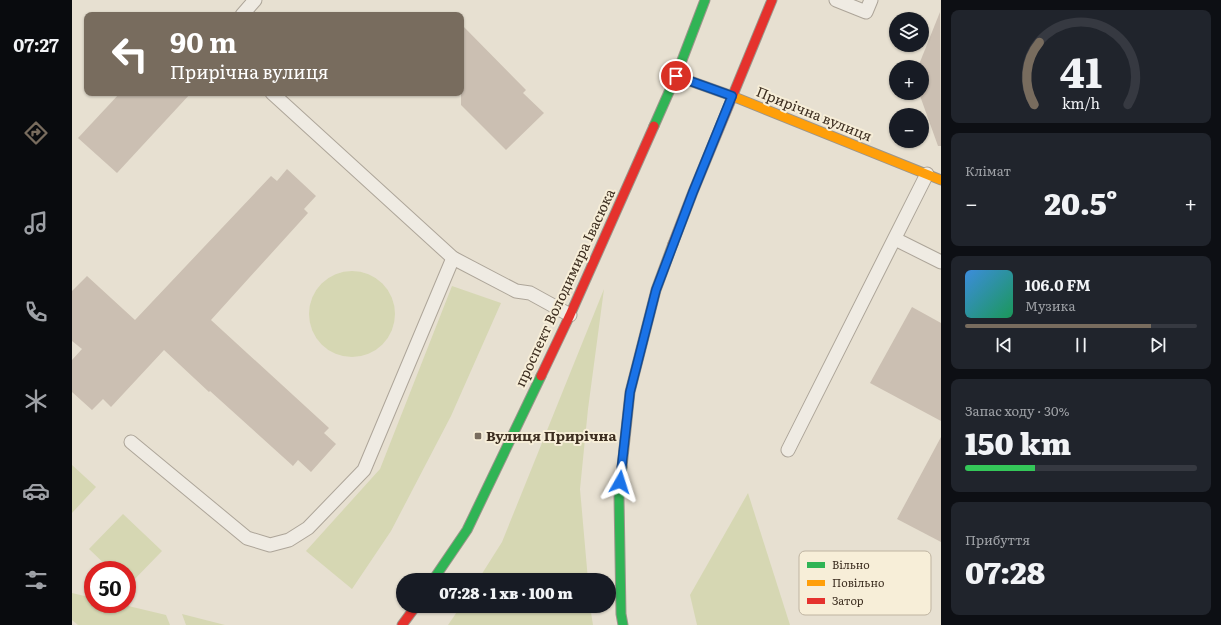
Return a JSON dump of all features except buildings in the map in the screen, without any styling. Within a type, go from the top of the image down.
[{"type":"main road","name":"проспект Володимира Івасюка","points":[[438,573],[467,530],[570,315],[676,76],[705,0]]},
{"type":"main road","points":[[623,625],[621,614],[619,497],[630,392],[656,290],[693,192],[772,0]]},
{"type":"main road","name":"Прирічна вулиця","points":[[676,76],[732,96],[941,180]]},
{"type":"main road","points":[[402,625],[411,613]]},
{"type":"lane","points":[[245,12],[255,0]]},
{"type":"lane","points":[[836,0],[866,12],[871,0]]},
{"type":"lane","points":[[275,96],[453,258],[516,291],[530,293],[570,315]]},
{"type":"lane","points":[[788,450],[927,174]]},
{"type":"lane","points":[[895,239],[941,262]]},
{"type":"lane","points":[[131,442],[247,538],[270,545],[289,540],[308,528],[364,470],[453,258]]},
{"type":"green space","points":[[352,271],[368,275],[382,284],[391,298],[395,314],[391,330],[382,344],[368,353],[352,357],[336,353],[322,344],[313,330],[309,314],[313,298],[322,284],[336,275]]},
{"type":"green space","points":[[452,286],[501,303],[451,416],[391,531],[352,589],[306,551],[380,469]]},
{"type":"green space","points":[[604,289],[588,409],[580,489],[587,573],[482,573],[502,542]]},
{"type":"green space","points":[[72,465],[96,487],[72,513]]},
{"type":"green space","points":[[748,493],[790,625],[697,625],[690,595]]},
{"type":"green space","points":[[123,514],[162,551],[136,578],[136,561],[102,561],[89,549]]},
{"type":"green space","points":[[72,593],[84,596],[84,613],[136,613],[136,608],[166,615],[170,625],[78,625],[72,620]]},
{"type":"green space","points":[[456,613],[591,613],[593,625],[448,625]]},
{"type":"green space","points":[[182,614],[225,625],[186,625]]},
{"type":"traffic: fast","points":[[654,126],[676,76],[705,0]]},
{"type":"traffic: fast","points":[[438,573],[467,530],[541,376]]},
{"type":"traffic: fast","points":[[622,467],[619,497],[621,614],[623,625]]},
{"type":"traffic: slow","points":[[676,76],[732,96],[941,180]]},
{"type":"traffic: slow","points":[[622,467],[630,392],[656,290],[673,244]]},
{"type":"traffic: jam","points":[[673,244],[772,0]]},
{"type":"traffic: jam","points":[[541,376],[570,315],[654,126]]},
{"type":"traffic: jam","points":[[402,625],[411,613]]},
{"type":"place","name":"Вулиця Прирічна","points":[[478,436]]},
{"type":"route","points":[[620,482],[630,392],[656,290],[693,192],[732,96],[676,76]]}]
